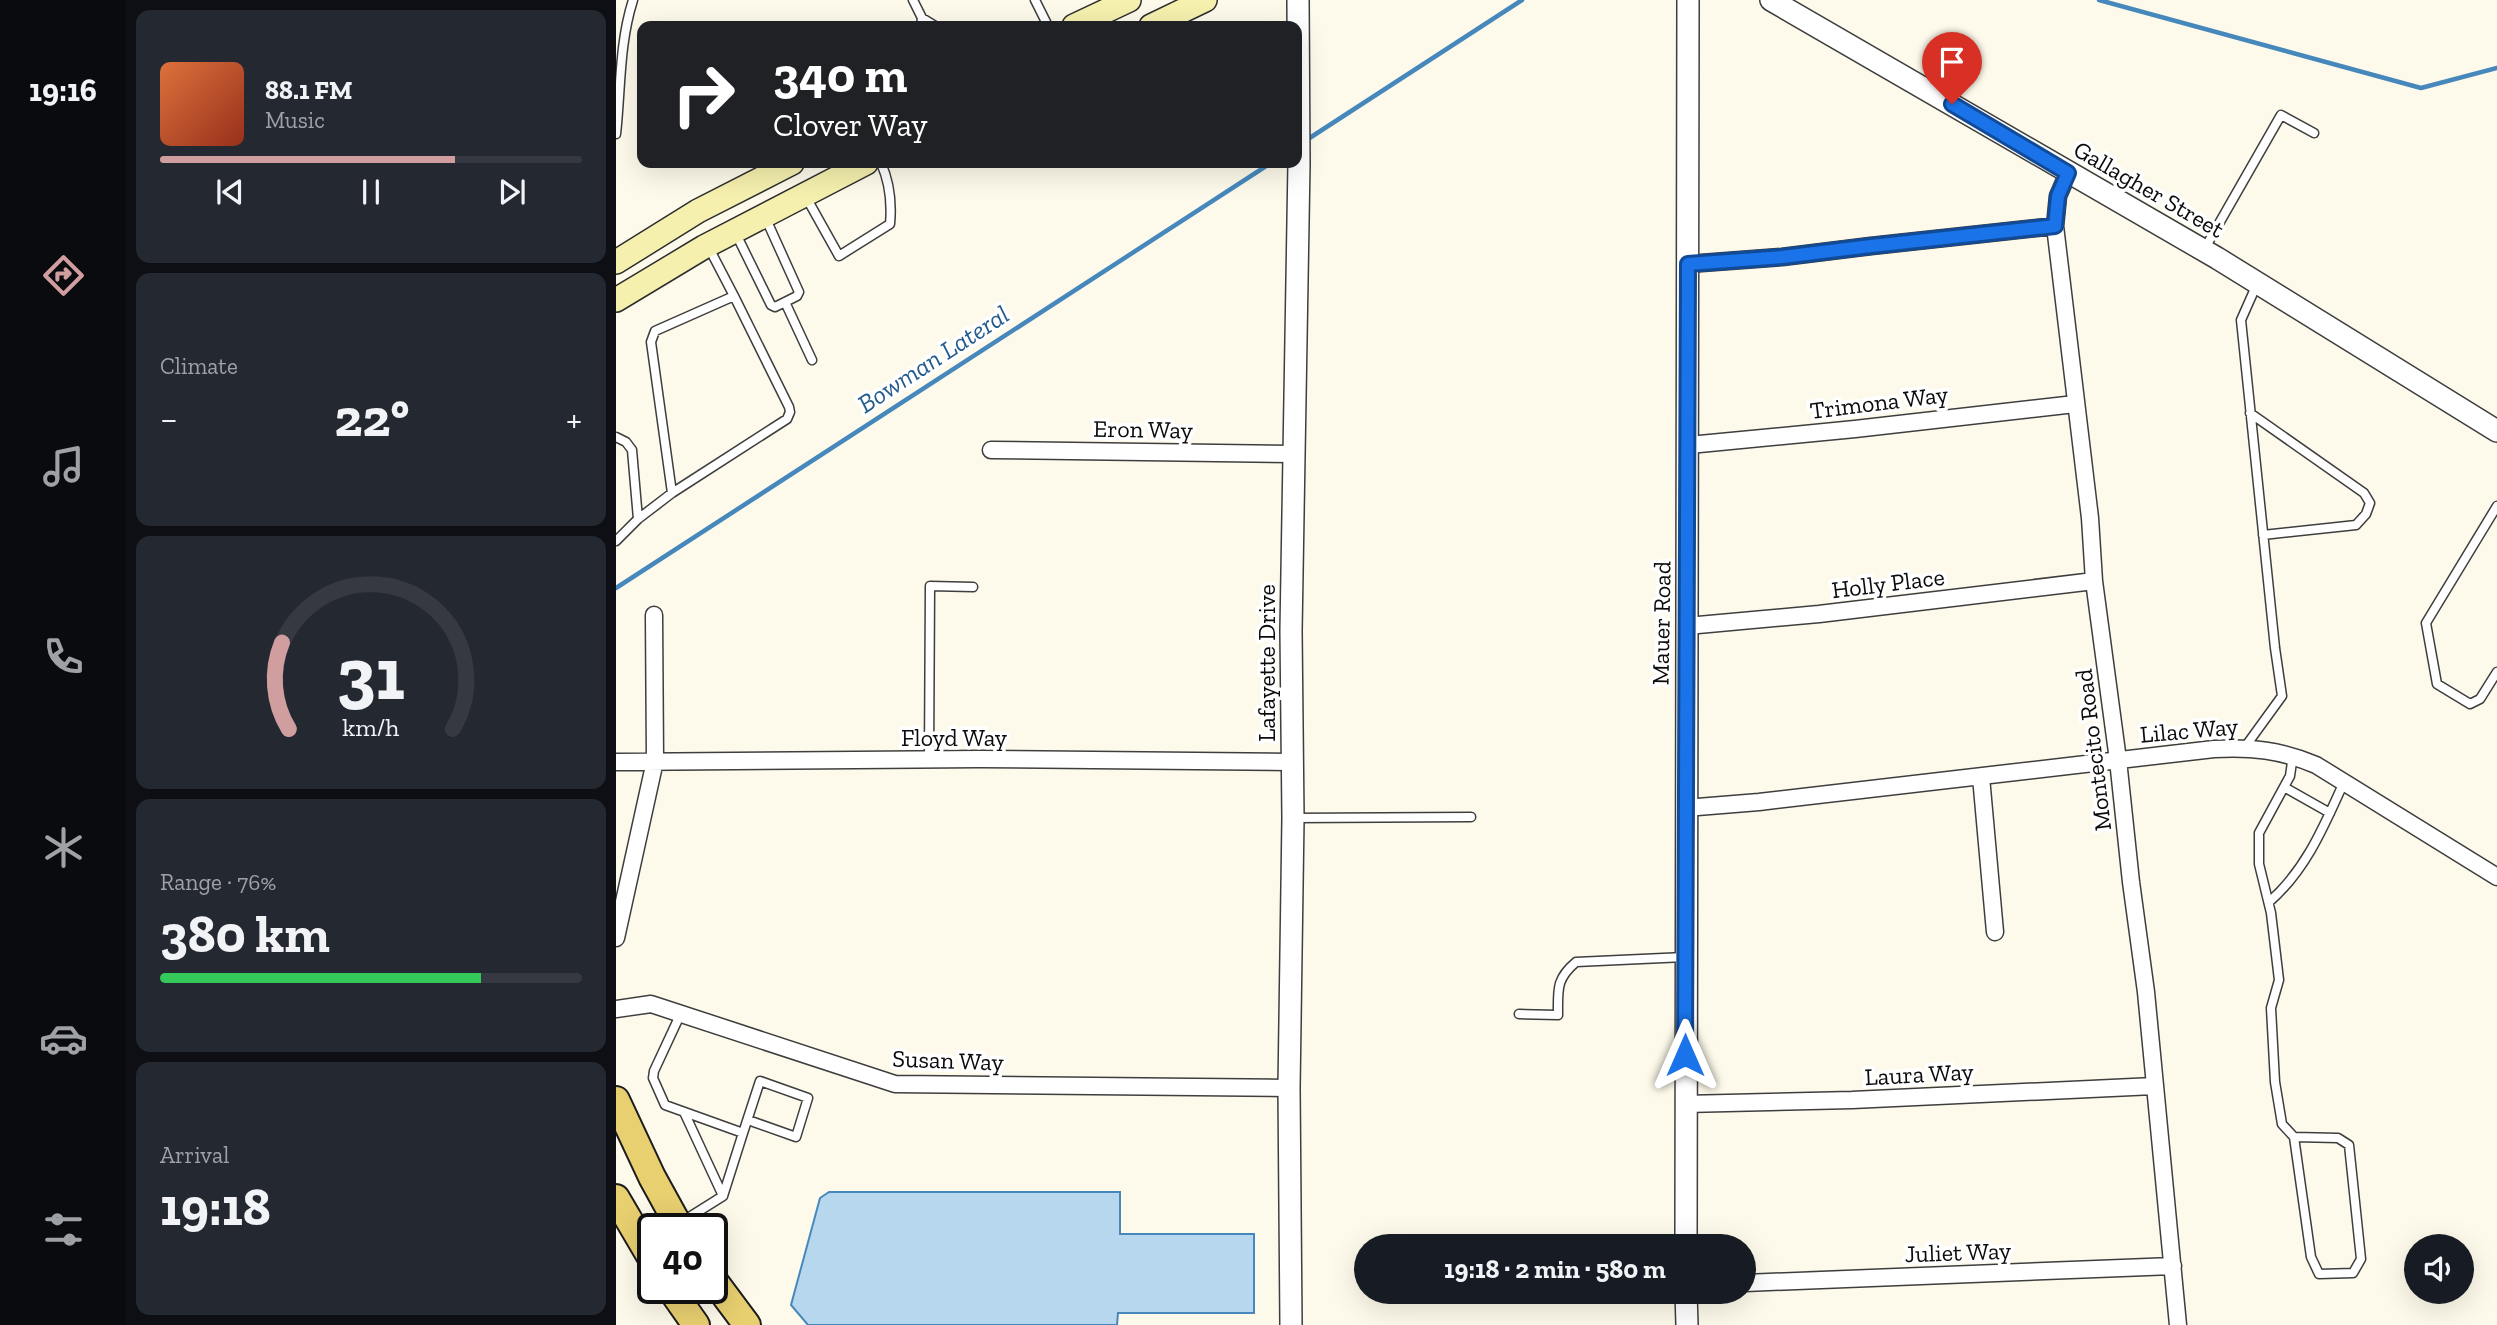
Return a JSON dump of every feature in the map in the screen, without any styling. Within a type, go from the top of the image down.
[{"type":"main road","points":[[1085,21],[1129,0]]},
{"type":"main road","points":[[1161,21],[1205,0]]},
{"type":"main road","points":[[616,262],[698,211],[782,168]]},
{"type":"main road","points":[[616,300],[708,245],[858,168]]},
{"type":"main road","points":[[616,1100],[672,1213]]},
{"type":"main road","points":[[616,1198],[637,1234]]},
{"type":"main road","points":[[728,1299],[747,1325]]},
{"type":"main road","points":[[681,1304],[696,1325]]},
{"type":"street","name":"Lafayette Drive","points":[[1298,0],[1298,21]]},
{"type":"street","name":"Mauer Road","points":[[1686,1234],[1688,0]]},
{"type":"street","name":"Gallagher Street","points":[[1771,0],[2203,250],[2495,425]]},
{"type":"street","name":"Lafayette Drive","points":[[1291,1325],[1291,631],[1299,168]]},
{"type":"street","name":"Montecito Road","points":[[2068,173],[2058,196],[2055,226],[2090,518],[2094,581],[2146,992],[2178,1325]]},
{"type":"street","points":[[1688,264],[1782,257],[2055,226]]},
{"type":"street","name":"Trimona Way","points":[[1689,445],[2075,404]]},
{"type":"street","name":"Eron Way","points":[[991,450],[1294,454]]},
{"type":"street","name":"Holly Place","points":[[1687,626],[1833,612],[2094,581]]},
{"type":"street","points":[[616,938],[655,761],[653,615]]},
{"type":"street","name":"Lilac Way","points":[[1685,808],[2245,747],[2270,749],[2316,765],[2497,877]]},
{"type":"street","name":"Floyd Way","points":[[616,762],[929,759],[1292,762]]},
{"type":"street","points":[[1981,777],[1995,932]]},
{"type":"street","name":"Susan Way","points":[[616,1009],[651,1004],[895,1084],[1289,1088]]},
{"type":"street","name":"Laura Way","points":[[1685,1104],[1852,1100],[2154,1086]]},
{"type":"street","name":"Juliet Way","points":[[1756,1283],[2173,1266]]},
{"type":"street","points":[[1686,1304],[1687,1325]]},
{"type":"lane","points":[[616,134],[618,70],[633,0]]},
{"type":"lane","points":[[913,0],[921,21]]},
{"type":"lane","points":[[1035,0],[1046,21]]},
{"type":"lane","points":[[2203,250],[2281,115],[2314,133]]},
{"type":"lane","points":[[804,195],[839,256],[890,224],[892,207],[888,179],[874,168]]},
{"type":"lane","points":[[735,231],[771,305],[775,307],[797,296],[799,292],[764,216]]},
{"type":"lane","points":[[616,541],[638,519],[672,493],[788,419],[790,412],[708,245]]},
{"type":"lane","points":[[2245,747],[2282,696],[2241,320],[2258,283]]},
{"type":"lane","points":[[672,493],[651,342],[653,335],[655,331],[734,296]]},
{"type":"lane","points":[[785,302],[812,360]]},
{"type":"lane","points":[[2250,413],[2364,493],[2370,503],[2366,514],[2356,525],[2263,535]]},
{"type":"lane","points":[[616,437],[626,442],[632,450],[638,519]]},
{"type":"lane","points":[[2497,506],[2426,623],[2437,684],[2470,705],[2480,699],[2497,672]]},
{"type":"lane","points":[[929,759],[930,586],[973,587]]},
{"type":"lane","points":[[2293,755],[2290,776],[2259,833],[2259,864],[2269,902],[2279,980],[2271,1007],[2275,1082],[2282,1124],[2294,1138],[2311,1257],[2319,1274],[2353,1273],[2361,1259],[2349,1144],[2338,1138],[2294,1138]]},
{"type":"lane","points":[[2269,902],[2287,886],[2314,848],[2344,782]]},
{"type":"lane","points":[[2284,787],[2330,813]]},
{"type":"lane","points":[[1293,818],[1471,817]]},
{"type":"lane","points":[[1520,1014],[1558,1015],[1559,983],[1564,972],[1576,962],[1685,957]]},
{"type":"lane","points":[[681,1013],[654,1070],[653,1078],[665,1105],[743,1133]]},
{"type":"lane","points":[[698,1213],[723,1196],[760,1082],[808,1097],[796,1137],[748,1120]]},
{"type":"lane","points":[[684,1112],[723,1196]]},
{"type":"water","points":[[829,1192],[1120,1192],[1120,1234],[1254,1234],[1254,1313],[1118,1313],[1117,1325],[808,1325],[791,1305],[820,1198]]},
{"type":"waterway","name":"Bowman Lateral","points":[[1305,141],[1522,0]]},
{"type":"waterway","name":"Bowman Lateral","points":[[2099,0],[2421,88],[2497,68]]},
{"type":"waterway","name":"Bowman Lateral","points":[[616,588],[1263,168]]},
{"type":"route","points":[[1685,1055],[1688,264],[1782,257],[2055,226],[2058,196],[2068,173],[1952,104]]}]
